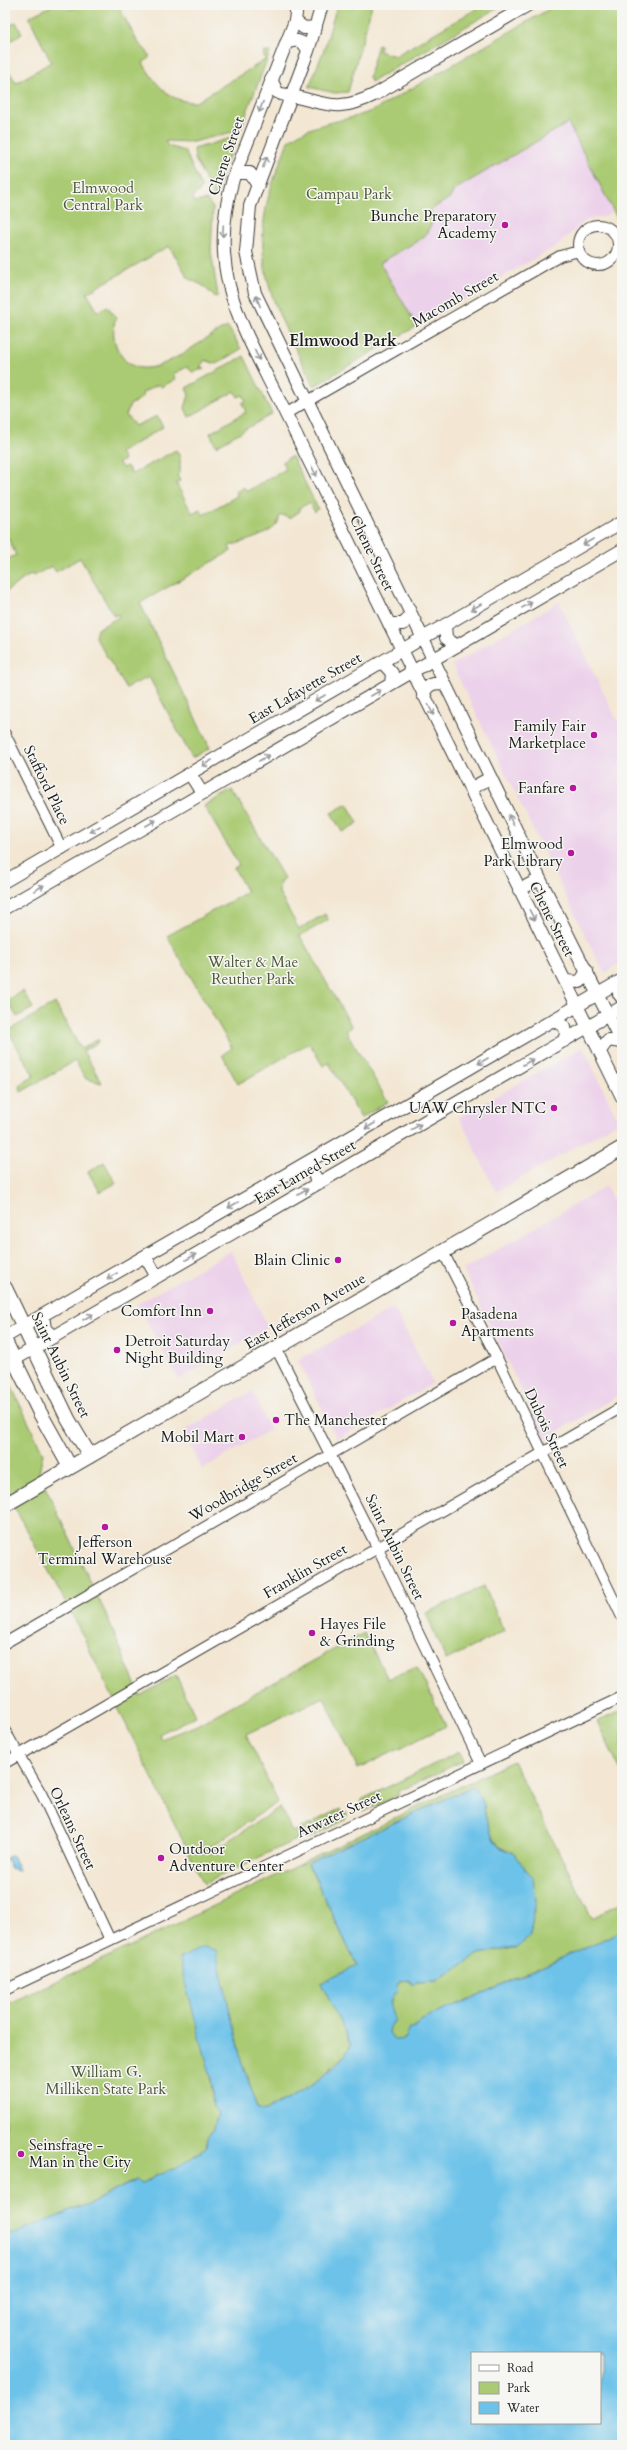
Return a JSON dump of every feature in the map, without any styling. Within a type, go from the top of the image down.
[{"type":"main road","name":"East Jefferson Avenue","points":[[9,1503],[622,1148]]},
{"type":"main road","name":"Saint Aubin Street","points":[[5,1288],[9,1310],[23,1327],[71,1426],[90,1456]]},
{"type":"main road","points":[[5,1341],[10,1362],[24,1380],[70,1467]]},
{"type":"main road","points":[[24,1380],[33,1372],[44,1371]]},
{"type":"main road","points":[[54,1436],[64,1434],[71,1426]]},
{"type":"street","name":"Chene Street","points":[[297,5],[294,21],[235,173],[226,204],[223,228],[223,255],[227,282],[238,316],[285,414],[622,1097]]},
{"type":"street","name":"Chene Street","points":[[322,5],[308,51],[250,206],[246,231],[250,277],[261,308],[306,402],[490,778],[622,1042]]},
{"type":"street","points":[[271,79],[277,92],[291,96],[331,106],[359,102],[528,5]]},
{"type":"street","points":[[294,21],[304,28],[316,27]]},
{"type":"street","points":[[286,43],[293,40],[300,41],[308,51]]},
{"type":"street","points":[[235,173],[250,173],[254,176],[257,184]]},
{"type":"street","name":"Macomb Street","points":[[285,414],[560,256],[579,251]]},
{"type":"street","name":"East Lafayette Street","points":[[5,881],[622,522]]},
{"type":"street","points":[[5,908],[622,550]]},
{"type":"street","points":[[389,624],[403,624],[411,616]]},
{"type":"street","points":[[445,625],[446,638],[457,646]]},
{"type":"street","points":[[382,662],[392,673],[391,684]]},
{"type":"street","points":[[423,695],[427,687],[433,683],[445,684]]},
{"type":"street","name":"Stafford Place","points":[[5,734],[62,849]]},
{"type":"street","points":[[190,774],[202,793]]},
{"type":"street","points":[[470,789],[490,778]]},
{"type":"street","points":[[519,890],[540,879]]},
{"type":"street","points":[[565,981],[580,982],[587,971]]},
{"type":"street","points":[[620,981],[618,994],[622,998]]},
{"type":"street","name":"East Larned Street","points":[[5,1337],[620,981]]},
{"type":"street","name":"East Larned Street","points":[[10,1362],[622,1007]]},
{"type":"street","points":[[553,1020],[565,1027],[566,1033],[564,1041]]},
{"type":"street","points":[[600,1051],[608,1040],[622,1042]]},
{"type":"street","points":[[307,1163],[319,1183]]},
{"type":"street","name":"Dubois Street","points":[[443,1252],[497,1358],[622,1617]]},
{"type":"street","points":[[145,1256],[157,1277]]},
{"type":"street","points":[[43,1316],[45,1329],[54,1336]]},
{"type":"street","name":"Saint Aubin Street","points":[[276,1348],[377,1547],[481,1764]]},
{"type":"street","name":"Woodbridge Street","points":[[5,1643],[497,1358]]},
{"type":"street","name":"Franklin Street","points":[[5,1763],[542,1451],[622,1407]]},
{"type":"street","name":"Atwater Street","points":[[5,1990],[622,1697]]},
{"type":"street","name":"Orleans Street","points":[[5,1731],[52,1815],[110,1940]]},
{"type":"shaded area","name":"Bunche Preparatory Academy","points":[[568,123],[615,211],[606,216],[589,219],[581,224],[558,245],[417,326],[380,263],[424,237],[427,205]]},
{"type":"shaded area","points":[[559,602],[622,730],[622,962],[604,973],[452,665]]},
{"type":"shaded area","points":[[583,1047],[619,1122],[496,1192],[459,1117]]},
{"type":"shaded area","points":[[606,1186],[622,1218],[622,1393],[545,1439],[463,1270]]},
{"type":"shaded area","points":[[231,1251],[268,1327],[179,1380],[137,1304]]},
{"type":"shaded area","points":[[394,1308],[433,1383],[337,1439],[298,1360]]},
{"type":"shaded area","points":[[252,1391],[270,1430],[202,1469],[184,1431]]},
{"type":"green space","name":"Elmwood Central Park","points":[[53,5],[64,5],[69,10],[80,5],[118,5],[137,41],[149,54],[149,58],[143,63],[153,78],[171,95],[186,101],[196,102],[265,60],[263,52],[270,52],[240,130],[193,142],[165,141],[168,146],[185,151],[201,187],[199,192],[192,197],[194,202],[207,200],[213,208],[211,252],[218,296],[215,297],[202,285],[189,279],[169,246],[87,293],[98,312],[107,306],[116,317],[114,330],[115,344],[119,352],[130,364],[142,368],[157,366],[172,360],[228,327],[241,349],[216,364],[205,360],[200,367],[205,369],[192,372],[187,367],[173,374],[176,379],[161,387],[159,384],[142,393],[143,397],[130,405],[126,415],[135,426],[157,416],[163,427],[120,453],[124,460],[119,463],[122,468],[127,466],[132,474],[176,450],[180,457],[180,472],[177,475],[180,481],[176,483],[192,513],[200,509],[203,515],[237,496],[236,492],[244,487],[247,491],[286,469],[282,462],[292,456],[318,509],[315,512],[309,503],[299,508],[300,511],[290,518],[282,515],[279,517],[278,523],[274,528],[259,536],[229,546],[231,551],[140,603],[210,748],[192,758],[149,677],[126,688],[95,637],[97,629],[119,617],[118,614],[114,616],[80,558],[56,572],[52,566],[33,576],[31,574],[5,592],[5,560],[16,555],[5,532],[5,64],[16,83],[51,62],[29,17]]},
{"type":"green space","points":[[337,5],[372,5],[348,92],[335,93],[309,87],[325,47]]},
{"type":"green space","points":[[483,5],[503,5],[371,82],[369,76],[378,44],[381,45],[379,51],[395,56]]},
{"type":"green space","name":"Campau Park","points":[[556,5],[622,5],[622,228],[568,123],[454,190],[450,198],[430,210],[435,218],[424,237],[380,263],[417,326],[314,386],[282,322],[267,279],[264,257],[263,233],[266,208],[273,182],[288,141],[309,129],[320,125],[365,114],[376,109]]},
{"type":"green space","points":[[16,22],[22,34],[5,44],[5,28]]},
{"type":"green space","points":[[231,138],[235,140],[226,164],[223,163],[220,169],[223,171],[214,197],[195,159],[194,149]]},
{"type":"green space","points":[[244,356],[272,414],[216,446],[210,433],[246,412],[242,403],[246,401],[243,395],[238,397],[235,391],[189,417],[185,408],[189,395],[186,388]]},
{"type":"green space","name":"Walter & Mae Reuther Park","points":[[232,790],[284,878],[280,882],[279,893],[299,929],[325,914],[328,920],[300,936],[352,1027],[346,1031],[388,1102],[361,1118],[329,1063],[323,1066],[309,1043],[238,1084],[222,1055],[232,1048],[167,936],[247,892],[234,868],[239,865],[204,806]]},
{"type":"green space","points":[[347,804],[358,823],[342,832],[331,813]]},
{"type":"green space","points":[[23,991],[33,1008],[17,1017],[7,1000]]},
{"type":"green space","points":[[55,1003],[81,1049],[98,1039],[99,1042],[83,1051],[102,1083],[86,1079],[75,1061],[21,1092],[20,1085],[34,1076],[8,1031]]},
{"type":"green space","points":[[104,1162],[116,1183],[100,1192],[88,1172]]},
{"type":"green space","points":[[5,1373],[43,1453],[39,1474],[105,1612],[140,1696],[176,1675],[195,1716],[159,1734],[161,1739],[195,1726],[364,1633],[388,1679],[417,1667],[446,1726],[358,1769],[324,1697],[246,1734],[278,1802],[213,1845],[215,1849],[280,1807],[292,1832],[313,1823],[314,1826],[297,1834],[299,1838],[204,1884],[73,1616],[5,1490]]},
{"type":"green space","points":[[484,1586],[504,1631],[446,1660],[426,1613]]},
{"type":"green space","points":[[622,1710],[622,1773],[597,1722]]},
{"type":"green space","points":[[459,1752],[463,1761],[397,1792],[399,1795],[363,1812],[360,1805],[362,1804],[361,1800]]},
{"type":"green space","name":"William G. Milliken State Park","points":[[513,1761],[592,1918],[622,1902],[622,1931],[420,2021],[405,2039],[395,2040],[389,2033],[390,2025],[395,2021],[390,2002],[400,1981],[407,1980],[413,1984],[416,1982],[436,1981],[479,1954],[519,1947],[530,1935],[536,1900],[532,1878],[513,1853],[501,1848],[493,1839],[485,1815],[484,1804],[473,1786],[308,1864],[357,1966],[322,1983],[350,2043],[349,2051],[316,2084],[263,2111],[258,2108],[241,2060],[211,2077],[213,2107],[218,2113],[214,2129],[208,2137],[206,2147],[177,2168],[157,2174],[143,2183],[135,2180],[89,2204],[5,2237],[5,2005],[133,1945]]},
{"type":"green space","points":[[340,1809],[342,1813],[345,1812],[347,1814],[345,1820],[307,1839],[306,1835],[302,1837],[300,1835],[318,1827],[315,1821]]},
{"type":"water","points":[[473,1786],[484,1804],[485,1815],[493,1839],[501,1848],[513,1853],[533,1878],[536,1900],[530,1935],[519,1947],[479,1954],[436,1981],[416,1982],[413,1985],[409,1980],[400,1981],[396,1987],[398,1992],[393,1994],[391,2001],[391,2011],[395,2021],[390,2025],[389,2033],[395,2040],[405,2039],[410,2029],[416,2028],[420,2021],[622,1931],[622,2445],[5,2445],[5,2237],[89,2204],[136,2180],[143,2183],[157,2174],[177,2168],[206,2147],[208,2137],[214,2129],[218,2113],[213,2107],[211,2077],[181,1968],[180,1958],[204,1947],[216,1950],[241,2060],[258,2108],[265,2111],[301,2091],[328,2073],[346,2053],[350,2043],[321,1983],[357,1966],[308,1863]]},
{"type":"water","points":[[12,1855],[19,1870],[16,1871],[14,1868],[11,1869],[6,1858]]},
{"type":"place","name":"Bunche Preparatory Academy","points":[[505,225]]},
{"type":"place","name":"Family Fair Marketplace","points":[[594,735]]},
{"type":"place","name":"Fanfare","points":[[573,788]]},
{"type":"place","name":"Elmwood Park Library","points":[[571,853]]},
{"type":"place","name":"UAW Chrysler NTC","points":[[554,1108]]},
{"type":"place","name":"Blain Clinic","points":[[338,1260]]},
{"type":"place","name":"Comfort Inn","points":[[210,1311]]},
{"type":"place","name":"Pasadena Apartments","points":[[453,1323]]},
{"type":"place","name":"Detroit Saturday Night Building","points":[[117,1350]]},
{"type":"place","name":"The Manchester","points":[[276,1420]]},
{"type":"place","name":"Mobil Mart","points":[[242,1437]]},
{"type":"place","name":"Jefferson Terminal Warehouse","points":[[105,1527]]},
{"type":"place","name":"Hayes File & Grinding","points":[[312,1633]]},
{"type":"place","name":"Outdoor Adventure Center","points":[[161,1858]]},
{"type":"place","name":"Seinsfrage - Man in the City","points":[[21,2154]]},
{"type":"district","name":"Elmwood Park","points":[[343,341]]}]
